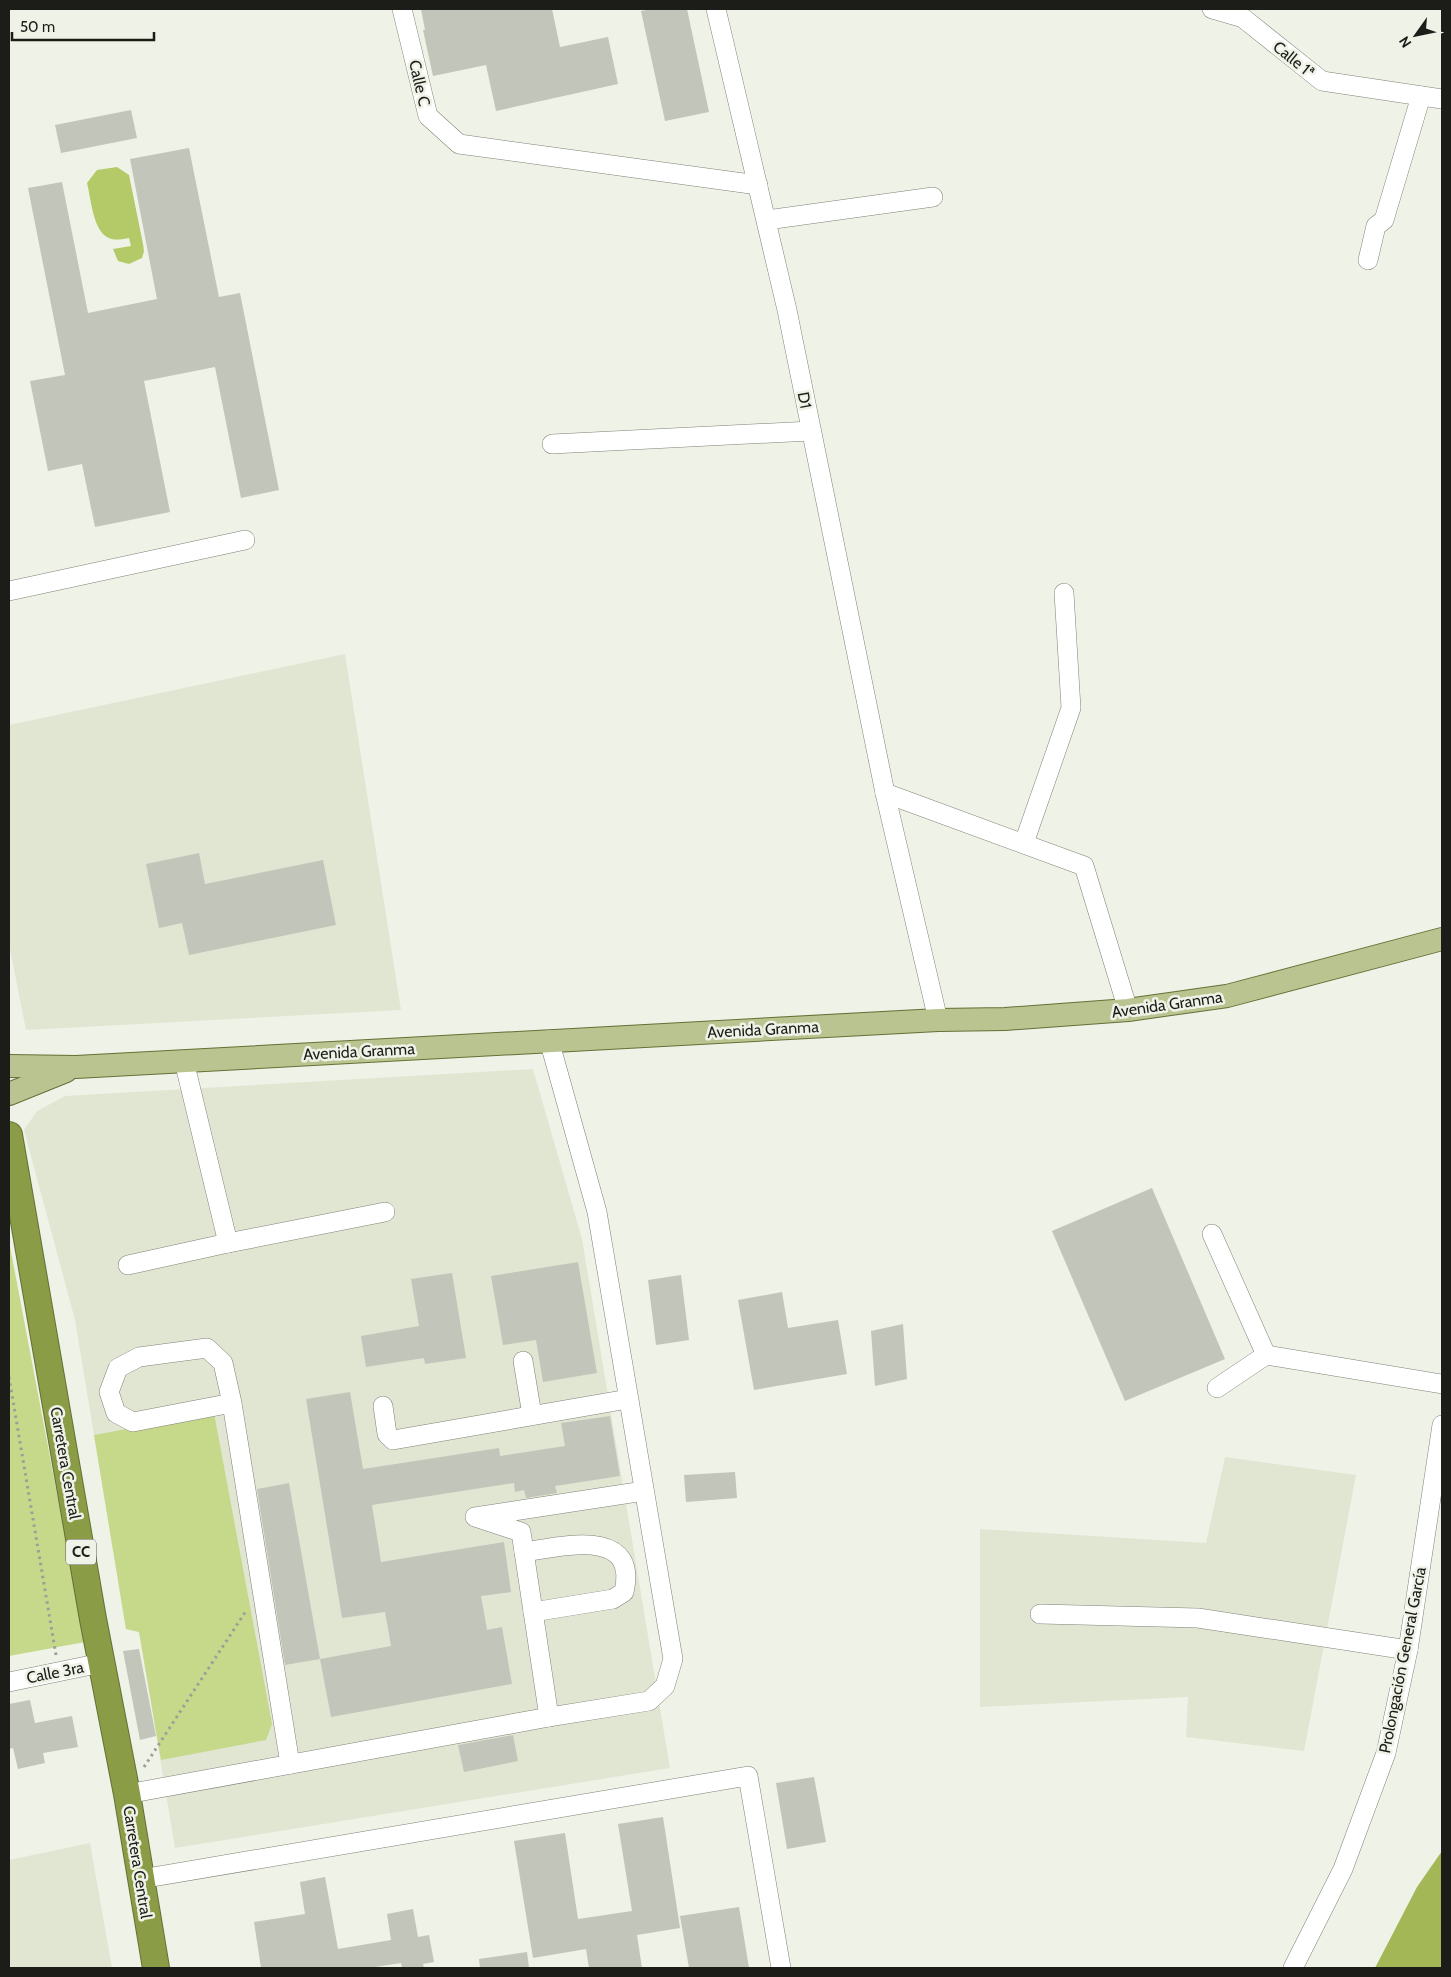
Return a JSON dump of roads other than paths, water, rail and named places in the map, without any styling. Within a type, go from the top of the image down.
[{"type":"highway","name":"Carretera Central","points":[[9,1135],[101,1663],[127,1794],[156,1968]]},
{"type":"main road","name":"Avenida Granma","points":[[9,1066],[76,1067],[938,1020],[1005,1020],[1128,1010],[1227,996],[1442,939]]},
{"type":"main road","name":"Avenida Granma","points":[[9,1094],[76,1067]]},
{"type":"street","name":"Calle C","points":[[402,9],[428,116],[459,144],[758,185]]},
{"type":"street","name":"D1","points":[[716,9],[787,310],[885,793],[938,1020]]},
{"type":"street","name":"Calle 1ª","points":[[1212,9],[1243,18],[1322,82],[1442,99]]},
{"type":"street","points":[[1368,260],[1376,226],[1384,220],[1421,96]]},
{"type":"street","points":[[767,220],[933,197]]},
{"type":"street","points":[[552,444],[811,431]]},
{"type":"street","points":[[9,591],[245,540]]},
{"type":"street","points":[[1024,843],[1071,708],[1064,593]]},
{"type":"street","points":[[885,793],[1084,866],[1128,1010]]},
{"type":"street","points":[[127,1794],[549,1717],[649,1701],[665,1686],[673,1659],[596,1212],[549,1040]]},
{"type":"street","points":[[184,1061],[228,1243]]},
{"type":"street","points":[[128,1265],[384,1212]]},
{"type":"street","points":[[1212,1234],[1266,1355]]},
{"type":"street","points":[[232,1402],[133,1422],[116,1413],[109,1392],[118,1368],[139,1357],[207,1348],[223,1363],[232,1402],[290,1764]]},
{"type":"street","points":[[1217,1388],[1266,1355],[1442,1384]]},
{"type":"street","points":[[523,1362],[532,1415]]},
{"type":"street","points":[[382,1406],[388,1434],[393,1440],[628,1399]]},
{"type":"street","name":"Prolongación General García","points":[[1294,1968],[1343,1869],[1386,1753],[1408,1650],[1442,1425]]},
{"type":"street","points":[[549,1717],[521,1532],[475,1517],[644,1491]]},
{"type":"street","points":[[524,1552],[584,1544],[598,1545],[612,1550],[618,1556],[624,1563],[628,1577],[624,1592],[613,1599],[533,1612]]},
{"type":"street","points":[[1040,1614],[1198,1618],[1408,1650]]},
{"type":"street","name":"Calle 3ra","points":[[9,1682],[101,1663]]},
{"type":"street","points":[[141,1879],[748,1776],[781,1968]]}]
